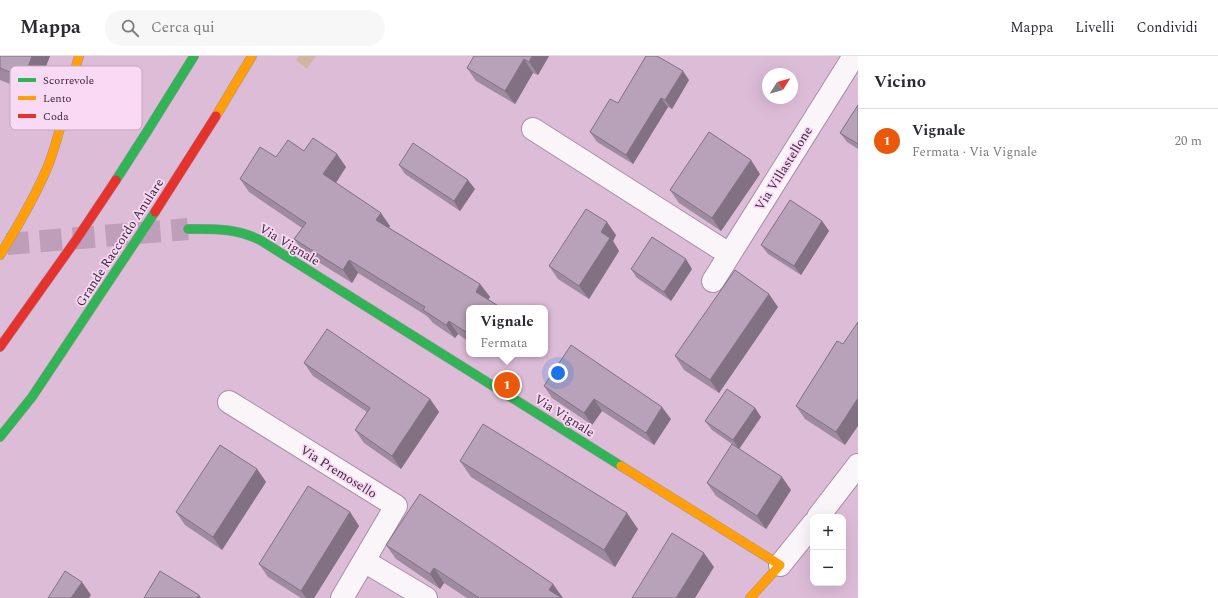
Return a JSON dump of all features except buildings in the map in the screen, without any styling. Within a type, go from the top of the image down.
[{"type":"main road","points":[[76,66],[79,56]]},
{"type":"main road","points":[[0,347],[111,188],[194,56]]},
{"type":"main road","name":"Grande Raccordo Anulare","points":[[0,437],[32,397],[136,242],[252,56]]},
{"type":"main road","points":[[0,255],[33,199],[53,150],[58,130]]},
{"type":"main road","name":"Via Vignale","points":[[188,229],[232,230],[244,232],[260,240],[780,564]]},
{"type":"main road","points":[[750,598],[780,564]]},
{"type":"street","name":"Via Villastellone","points":[[712,280],[854,56]]},
{"type":"street","points":[[533,129],[729,254]]},
{"type":"street","name":"Via Premosello","points":[[229,402],[396,506],[342,598]]},
{"type":"street","points":[[820,514],[858,465]]},
{"type":"street","points":[[780,564],[810,528]]},
{"type":"street","points":[[364,561],[426,598]]},
{"type":"shaded area","points":[[299,56],[316,56],[307,69],[296,60]]},
{"type":"tunnel","points":[[7,244],[188,229]]},
{"type":"traffic: fast","points":[[116,180],[194,56]]},
{"type":"traffic: fast","points":[[0,437],[32,397],[155,212]]},
{"type":"traffic: fast","points":[[188,229],[216,229],[233,231],[260,240],[621,466]]},
{"type":"traffic: slow","points":[[76,66],[79,56]]},
{"type":"traffic: slow","points":[[216,116],[252,56]]},
{"type":"traffic: slow","points":[[0,255],[38,189],[48,166],[59,130]]},
{"type":"traffic: slow","points":[[621,466],[780,565],[750,598]]},
{"type":"traffic: jam","points":[[155,212],[216,116]]},
{"type":"traffic: jam","points":[[0,347],[76,240],[116,180]]},
{"type":"place","name":"Vignale","points":[[507,385]]}]
